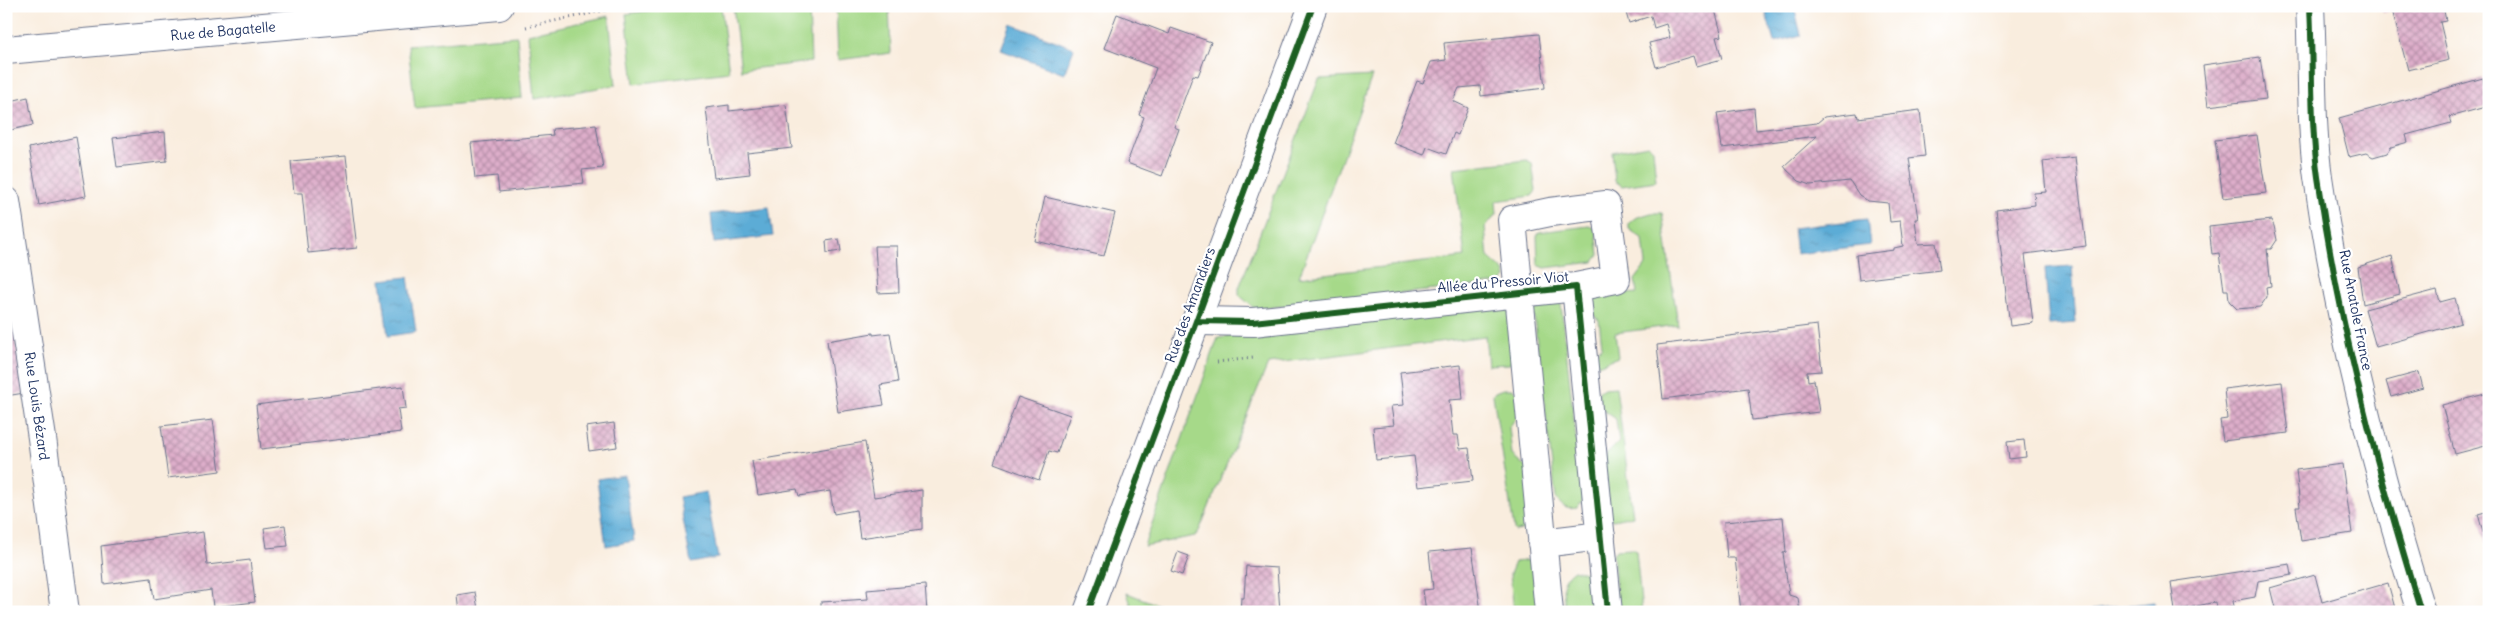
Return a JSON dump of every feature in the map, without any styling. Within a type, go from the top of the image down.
[{"type":"street","name":"Rue de Bagatelle","points":[[6,50],[499,6]]},
{"type":"street","name":"Rue des Amandiers","points":[[1088,612],[1198,321],[1313,6]]},
{"type":"street","name":"Rue Anatole France","points":[[2310,6],[2311,98],[2318,176],[2348,346],[2389,505],[2422,612]]},
{"type":"street","name":"Rue Louis Bézard","points":[[6,201],[42,438],[64,612]]},
{"type":"street","points":[[1518,292],[1512,220],[1550,212],[1606,205],[1616,279],[1576,287]]},
{"type":"street","name":"Allée du Pressoir Viot","points":[[1198,321],[1253,322],[1576,287],[1608,612]]},
{"type":"street","name":"Allée du Pressoir Viot","points":[[1518,292],[1549,612]]},
{"type":"street","points":[[1542,542],[1601,536]]},
{"type":"green space","points":[[680,6],[721,6],[729,72],[634,84],[626,14]]},
{"type":"green space","points":[[733,6],[809,6],[811,62],[741,70]]},
{"type":"green space","points":[[836,6],[889,6],[891,53],[838,60]]},
{"type":"green space","points":[[609,16],[616,85],[534,99],[528,34]]},
{"type":"green space","points":[[517,36],[522,98],[415,108],[408,45]]},
{"type":"green space","points":[[1372,76],[1299,277],[1465,257],[1454,168],[1527,160],[1532,163],[1536,191],[1532,196],[1496,201],[1497,214],[1485,227],[1488,257],[1504,271],[1506,278],[1501,283],[1255,309],[1239,295],[1239,288],[1319,79]]},
{"type":"green space","points":[[1648,145],[1653,149],[1656,181],[1622,186],[1615,181],[1612,152]]},
{"type":"green space","points":[[1651,213],[1662,213],[1678,325],[1615,333],[1618,357],[1598,365],[1591,361],[1602,346],[1599,320],[1585,309],[1589,301],[1594,297],[1637,293],[1635,280],[1646,265],[1643,239],[1629,229],[1629,223],[1635,218]]},
{"type":"green space","points":[[1589,226],[1596,229],[1599,255],[1594,262],[1545,268],[1538,265],[1537,236],[1539,232]]},
{"type":"green space","points":[[1559,300],[1561,304],[1583,500],[1577,508],[1573,509],[1565,507],[1556,499],[1533,309],[1533,301]]},
{"type":"green space","points":[[1504,305],[1510,313],[1515,360],[1509,364],[1488,365],[1485,336],[1268,364],[1199,531],[1195,536],[1144,546],[1218,338]]},
{"type":"green space","points":[[1616,387],[1633,516],[1613,520],[1610,519],[1604,457],[1619,442],[1616,419],[1597,406],[1599,391],[1604,388]]},
{"type":"green space","points":[[1503,389],[1512,389],[1518,392],[1521,412],[1509,427],[1512,455],[1528,469],[1531,529],[1515,531],[1514,529],[1493,395],[1495,392]]},
{"type":"green space","points":[[1632,549],[1636,551],[1642,612],[1618,612],[1613,554],[1616,550]]},
{"type":"green space","points":[[1530,560],[1543,612],[1514,612],[1510,574],[1515,562]]},
{"type":"green space","points":[[1574,570],[1589,574],[1592,580],[1595,612],[1566,612],[1563,594],[1564,583],[1569,574]]},
{"type":"green space","points":[[1127,593],[1169,609],[1171,612],[1129,612],[1131,605]]},
{"type":"water","points":[[1764,6],[1794,6],[1801,35],[1774,42]]},
{"type":"water","points":[[1011,24],[1074,48],[1064,74],[1001,50]]},
{"type":"water","points":[[769,207],[773,236],[714,243],[711,214]]},
{"type":"water","points":[[1867,219],[1870,245],[1796,254],[1793,228]]},
{"type":"water","points":[[2072,266],[2076,323],[2049,325],[2045,268]]},
{"type":"water","points":[[408,277],[416,332],[388,336],[381,280]]},
{"type":"water","points":[[625,475],[634,541],[606,546],[597,479]]},
{"type":"water","points":[[706,492],[718,558],[691,563],[679,497]]},
{"type":"water","points":[[2154,602],[2155,612],[2092,612],[2092,610]]},
{"type":"building","points":[[1624,6],[1714,6],[1722,36],[1716,37],[1722,59],[1696,66],[1693,56],[1656,67],[1649,43],[1670,38],[1666,24],[1654,28],[1651,16],[1629,23]]},
{"type":"building","points":[[2381,6],[2443,6],[2446,21],[2440,22],[2449,60],[2408,70],[2392,10],[2383,13]]},
{"type":"building","points":[[1117,14],[1169,34],[1171,28],[1211,42],[1198,76],[1193,75],[1174,127],[1179,129],[1162,176],[1127,163],[1144,117],[1139,115],[1156,68],[1104,48]]},
{"type":"building","points":[[1539,34],[1545,88],[1481,96],[1480,86],[1459,88],[1453,101],[1468,108],[1458,135],[1454,133],[1446,154],[1427,147],[1424,155],[1393,143],[1417,81],[1423,83],[1431,62],[1446,60],[1444,43]]},
{"type":"building","points":[[2260,57],[2266,99],[2208,106],[2203,65]]},
{"type":"building","points":[[2483,78],[2489,106],[2449,117],[2451,123],[2406,135],[2408,142],[2391,147],[2387,153],[2373,157],[2366,153],[2349,157],[2339,118]]},
{"type":"building","points":[[28,97],[33,125],[6,131],[6,102]]},
{"type":"building","points":[[729,105],[729,111],[786,105],[792,148],[747,153],[750,174],[714,178],[706,108]]},
{"type":"building","points":[[1754,108],[1756,130],[1817,123],[1824,117],[1857,113],[1858,118],[1920,110],[1925,156],[1909,158],[1918,219],[1915,219],[1918,244],[1936,243],[1940,270],[1859,280],[1856,255],[1894,250],[1894,248],[1903,246],[1900,221],[1890,222],[1888,203],[1868,201],[1859,195],[1850,181],[1810,185],[1799,181],[1787,170],[1784,166],[1817,136],[1722,148],[1717,113]]},
{"type":"building","points":[[596,125],[603,168],[582,170],[584,183],[499,192],[497,176],[475,178],[471,143],[553,135],[552,129]]},
{"type":"building","points":[[165,132],[167,161],[117,167],[113,138]]},
{"type":"building","points":[[2257,135],[2266,193],[2223,198],[2215,140]]},
{"type":"building","points":[[76,137],[86,196],[39,205],[29,148]]},
{"type":"building","points":[[346,156],[357,248],[308,253],[302,193],[294,193],[291,161]]},
{"type":"building","points":[[2075,157],[2086,246],[2025,254],[2033,323],[2010,326],[1996,210],[2035,205],[2034,193],[2046,192],[2043,161]]},
{"type":"building","points":[[1045,197],[1115,213],[1104,256],[1035,241]]},
{"type":"building","points":[[2271,220],[2277,240],[2271,249],[2267,249],[2271,286],[2266,287],[2267,297],[2260,307],[2237,309],[2229,301],[2228,290],[2224,290],[2219,253],[2212,254],[2209,227]]},
{"type":"building","points":[[839,239],[841,251],[827,253],[826,241]]},
{"type":"building","points":[[875,246],[897,246],[899,292],[878,293]]},
{"type":"building","points":[[2392,256],[2400,294],[2363,304],[2358,267]]},
{"type":"building","points":[[6,279],[24,393],[6,396]]},
{"type":"building","points":[[2437,290],[2440,302],[2455,298],[2461,323],[2376,347],[2365,309]]},
{"type":"building","points":[[1817,325],[1822,371],[1807,372],[1808,381],[1814,380],[1819,412],[1752,420],[1748,388],[1663,399],[1657,345]]},
{"type":"building","points":[[873,333],[873,335],[890,333],[898,382],[880,385],[884,405],[838,412],[827,341]]},
{"type":"building","points":[[1460,365],[1463,399],[1449,400],[1453,435],[1458,435],[1460,449],[1469,448],[1473,481],[1418,487],[1414,456],[1376,460],[1373,427],[1394,425],[1391,406],[1404,405],[1400,372]]},
{"type":"building","points":[[2419,372],[2423,388],[2391,397],[2386,381]]},
{"type":"building","points":[[2282,382],[2288,433],[2223,441],[2220,420],[2227,419],[2224,389]]},
{"type":"building","points":[[403,386],[406,408],[398,409],[401,432],[261,449],[256,405]]},
{"type":"building","points":[[2489,393],[2489,445],[2455,454],[2442,405]]},
{"type":"building","points":[[1018,397],[1070,415],[1057,453],[1049,451],[1039,480],[994,463]]},
{"type":"building","points":[[213,420],[220,471],[168,478],[161,426]]},
{"type":"building","points":[[614,423],[617,447],[589,451],[586,427]]},
{"type":"building","points":[[2024,440],[2026,457],[2009,459],[2007,442]]},
{"type":"building","points":[[865,442],[874,497],[922,490],[922,529],[860,538],[856,510],[834,514],[830,491],[799,496],[797,489],[758,495],[752,461]]},
{"type":"building","points":[[2342,464],[2352,533],[2301,541],[2296,507],[2300,507],[2296,470]]},
{"type":"building","points":[[2489,511],[2489,551],[2488,551],[2478,514]]},
{"type":"building","points":[[1783,517],[1786,552],[1783,553],[1789,595],[1798,598],[1800,612],[1741,612],[1735,558],[1727,558],[1724,522]]},
{"type":"building","points":[[285,525],[288,546],[267,548],[264,528]]},
{"type":"building","points":[[203,532],[207,565],[250,560],[255,602],[213,607],[211,590],[154,599],[151,578],[104,584],[101,546]]},
{"type":"building","points":[[1472,548],[1481,612],[1426,612],[1423,590],[1433,589],[1429,552]]},
{"type":"building","points":[[1178,552],[1189,556],[1182,575],[1171,571]]},
{"type":"building","points":[[2290,564],[2292,575],[2258,581],[2255,597],[2233,601],[2234,606],[2216,609],[2215,602],[2175,611],[2171,582]]},
{"type":"building","points":[[1246,566],[1277,568],[1280,612],[1240,612],[1241,598],[1244,598]]},
{"type":"building","points":[[2315,575],[2322,602],[2388,583],[2396,612],[2276,612],[2270,588]]},
{"type":"building","points":[[925,585],[927,612],[821,612],[821,602],[868,599],[867,590]]},
{"type":"building","points":[[475,592],[478,609],[459,612],[457,595]]},
{"type":"cycle path","points":[[1088,612],[1313,6]]},
{"type":"cycle path","points":[[2310,6],[2315,156],[2337,287],[2348,342],[2375,451],[2421,612]]},
{"type":"cycle path","points":[[1198,321],[1253,322],[1576,287],[1608,612]]}]
